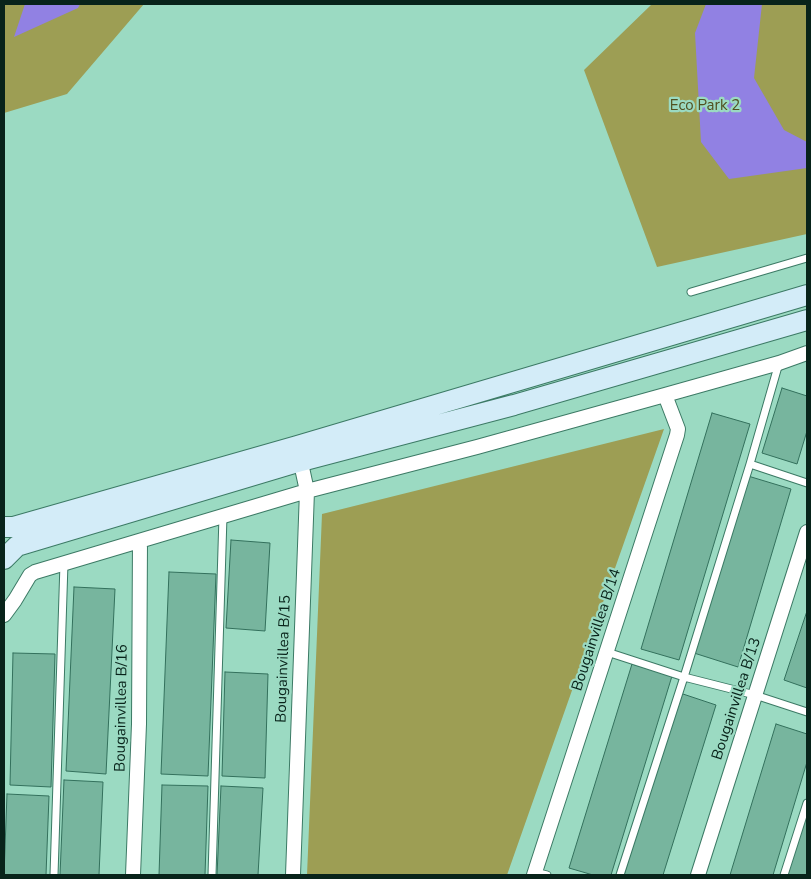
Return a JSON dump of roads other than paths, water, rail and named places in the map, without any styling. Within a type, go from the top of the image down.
[{"type":"street","points":[[4,559],[17,546],[299,453],[584,362],[807,295]]},
{"type":"street","points":[[4,527],[13,527],[299,453],[505,408],[807,320]]},
{"type":"street","points":[[4,615],[30,575],[35,572],[306,491],[477,447],[779,363],[807,353]]},
{"type":"street","points":[[584,362],[591,382]]},
{"type":"street","name":"Bougainvillea B/14","points":[[539,874],[607,652],[677,435],[678,429],[665,395]]},
{"type":"street","name":"Bougainvillea B/15","points":[[292,875],[306,491],[299,453]]},
{"type":"street","name":"Bougainvillea B/13","points":[[698,875],[807,532]]},
{"type":"street","name":"Bougainvillea B/16","points":[[133,875],[139,724],[140,541]]},
{"type":"lane","points":[[691,292],[807,258]]},
{"type":"lane","points":[[620,875],[684,677],[779,363]]},
{"type":"lane","points":[[750,464],[807,483]]},
{"type":"lane","points":[[212,875],[223,516]]},
{"type":"lane","points":[[54,875],[64,563]]},
{"type":"lane","points":[[607,652],[684,677],[755,695],[807,712]]},
{"type":"lane","points":[[784,875],[807,802]]},
{"type":"park label","name":"Eco Park 2","points":[[705,106]]}]
